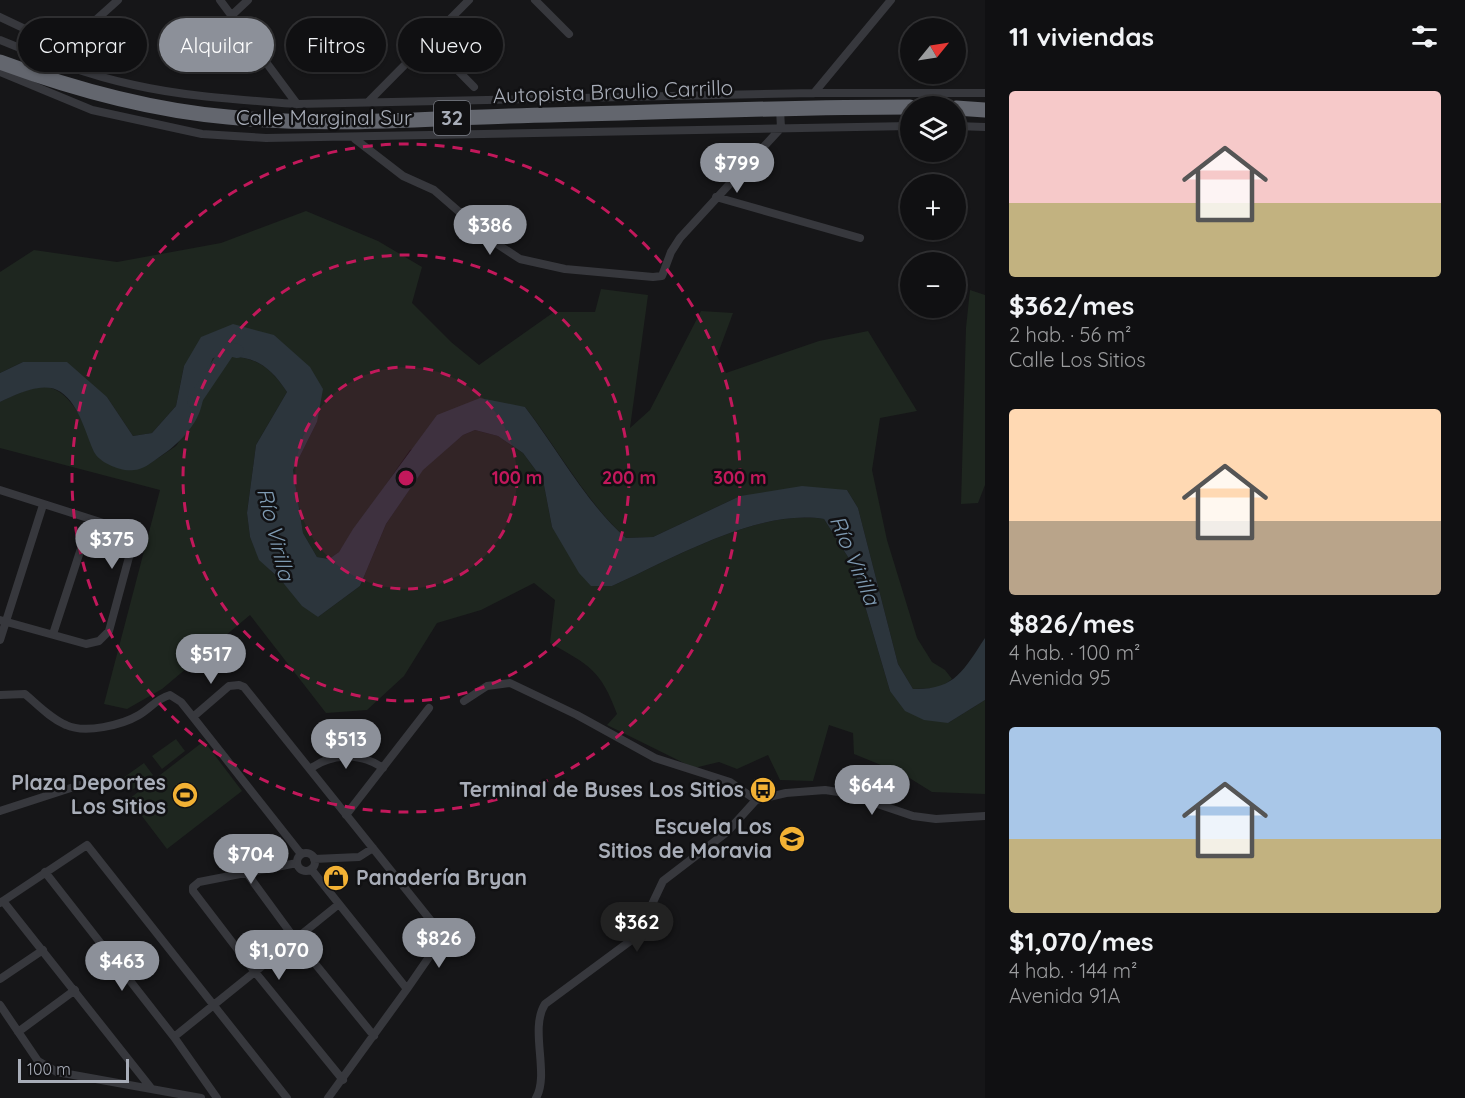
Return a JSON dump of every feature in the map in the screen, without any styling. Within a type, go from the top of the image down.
[{"type":"highway","name":"Autopista Braulio Carrillo","points":[[0,62],[61,84],[135,102],[227,117],[307,120],[900,107]]},
{"type":"highway","points":[[966,109],[985,110]]},
{"type":"street","points":[[0,17],[57,44],[68,45],[118,0]]},
{"type":"street","points":[[220,0],[297,104]]},
{"type":"street","points":[[231,16],[248,0]]},
{"type":"street","points":[[451,18],[469,0]]},
{"type":"street","points":[[535,0],[569,34]]},
{"type":"street","points":[[814,93],[891,0]]},
{"type":"street","points":[[0,40],[69,68],[135,86],[220,98],[297,104],[370,100],[814,93],[985,93]]},
{"type":"street","name":"Calle Marginal Sur","points":[[0,72],[92,110],[202,134],[266,138],[354,139],[900,126]]},
{"type":"street","points":[[370,100],[398,72]]},
{"type":"street","points":[[460,72],[474,87]]},
{"type":"street","points":[[354,139],[403,176],[438,194],[511,254],[526,261],[614,275],[662,276],[671,252],[680,238],[781,128],[780,109]]},
{"type":"street","points":[[305,137],[307,120]]},
{"type":"street","points":[[966,126],[985,127]]},
{"type":"street","points":[[716,197],[860,238]]},
{"type":"street","points":[[0,490],[125,531],[132,546],[109,632],[99,641],[86,644],[3,620]]},
{"type":"street","points":[[0,640],[3,620],[44,505]]},
{"type":"street","points":[[53,634],[90,521]]},
{"type":"street","points":[[464,700],[487,686],[510,683],[577,715],[655,759],[730,782],[756,800]]},
{"type":"street","points":[[193,717],[229,686],[239,685],[310,769],[432,922],[439,938],[435,952],[328,1098]]},
{"type":"street","points":[[0,695],[25,694],[48,715],[68,727],[103,728],[121,724],[141,714],[158,699],[170,695],[181,702],[301,854]]},
{"type":"street","points":[[346,815],[429,708]]},
{"type":"street","points":[[310,769],[328,759],[345,756],[367,759],[383,768]]},
{"type":"street","points":[[0,811],[80,785]]},
{"type":"street","points":[[536,1098],[539,1092],[540,1032],[545,1004],[637,936],[663,881],[727,832],[756,800],[825,790],[844,793],[913,816],[936,819],[985,816]]},
{"type":"street","points":[[151,1088],[43,950],[2,902],[87,845],[287,1098]]},
{"type":"street","points":[[301,854],[310,854],[315,859],[359,857],[373,848]]},
{"type":"street","points":[[297,863],[301,854]]},
{"type":"street","points":[[311,869],[315,859]]},
{"type":"street","points":[[297,863],[304,871],[311,869]]},
{"type":"street","points":[[297,863],[199,882],[193,887],[195,895],[343,1080]]},
{"type":"street","points":[[311,869],[407,989]]},
{"type":"street","points":[[45,872],[174,1037],[218,1098]]},
{"type":"street","points":[[246,872],[296,939],[374,1036]]},
{"type":"street","points":[[174,1037],[339,904]]},
{"type":"street","points":[[0,979],[43,950]]},
{"type":"street","points":[[18,1032],[75,990]]},
{"type":"street","points":[[0,1005],[38,1061],[57,1072],[77,1078],[151,1088],[201,1098]]},
{"type":"shaded area","points":[[306,211],[378,241],[422,267],[412,303],[451,342],[479,365],[554,312],[595,312],[601,289],[648,295],[630,428],[650,410],[701,311],[733,313],[717,356],[726,373],[819,341],[868,331],[917,411],[880,418],[872,470],[887,540],[917,638],[932,662],[945,670],[952,679],[940,688],[913,689],[898,664],[858,508],[847,490],[740,496],[653,537],[626,538],[611,524],[585,492],[525,407],[410,450],[339,552],[329,559],[317,557],[303,533],[293,470],[317,422],[274,335],[184,366],[176,406],[152,433],[133,436],[107,397],[23,362],[0,373],[0,272],[34,250],[117,262],[221,243]]},
{"type":"shaded area","points":[[970,290],[985,295],[985,485],[978,503],[961,504],[966,328]]},
{"type":"shaded area","points":[[229,356],[248,359],[263,366],[287,392],[256,445],[247,513],[250,537],[260,560],[318,617],[360,586],[386,524],[423,469],[463,435],[475,430],[498,436],[523,453],[543,480],[552,527],[612,586],[688,550],[744,528],[771,521],[798,518],[824,519],[853,565],[890,691],[948,723],[985,700],[985,794],[932,792],[903,774],[854,754],[853,733],[829,725],[813,781],[780,780],[768,755],[737,769],[719,762],[694,768],[607,725],[617,714],[605,687],[592,670],[550,643],[555,600],[534,583],[481,610],[437,623],[404,676],[367,710],[326,713],[250,615],[162,689],[127,709],[104,704],[160,490],[0,448],[0,402],[35,388],[46,387],[56,390],[72,403],[95,453],[149,464],[176,446],[199,412],[206,376],[213,358]]},
{"type":"shaded area","points":[[176,739],[185,751],[162,769],[152,756]]},
{"type":"shaded area","name":"Plaza Deportes Los Sitios","points":[[204,741],[242,791],[167,849],[129,799]]},
{"type":"shaded area","points":[[144,763],[153,775],[132,790],[123,778]]},
{"type":"water","points":[[233,324],[274,335],[310,367],[323,389],[317,422],[293,470],[303,533],[317,557],[329,559],[339,552],[353,529],[437,415],[480,398],[525,407],[585,493],[626,538],[653,537],[740,496],[802,486],[847,490],[858,508],[898,664],[913,689],[939,686],[948,682],[964,669],[985,638],[985,700],[948,723],[924,720],[905,711],[890,691],[853,565],[824,519],[798,518],[771,521],[744,528],[688,550],[612,586],[591,586],[579,573],[552,527],[543,480],[523,453],[498,436],[475,430],[463,435],[423,470],[386,524],[360,586],[318,617],[302,606],[280,579],[259,560],[250,537],[247,513],[256,445],[287,392],[265,367],[237,357],[213,358],[200,411],[193,425],[171,449],[137,470],[117,468],[97,456],[76,409],[57,390],[35,388],[0,402],[0,373],[23,362],[67,362],[107,397],[133,436],[152,433],[176,406],[184,366],[201,337]]},
{"type":"waterway","name":"Río Virilla","points":[[194,401],[229,349],[237,351]]},
{"type":"place","name":"Terminal de Buses Los Sitios","points":[[763,790]]},
{"type":"place","name":"Plaza Deportes Los Sitios","points":[[185,795]]},
{"type":"place","name":"Escuela Los Sitios de Moravia","points":[[792,839]]},
{"type":"place","name":"Panadería Bryan","points":[[336,878]]}]
